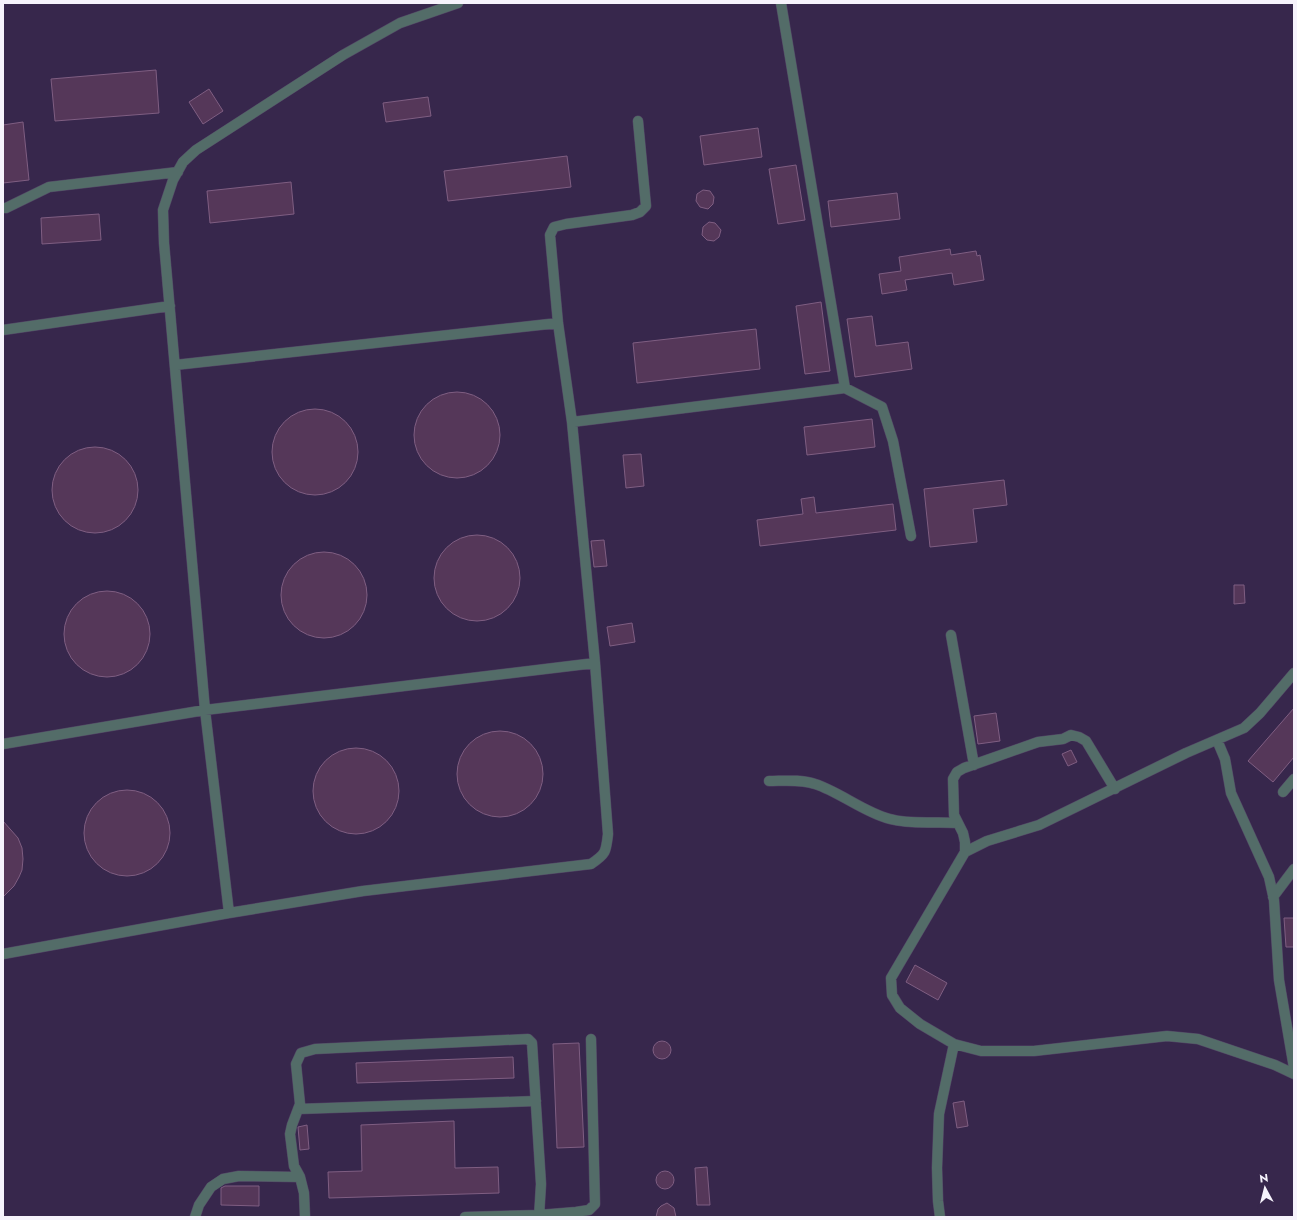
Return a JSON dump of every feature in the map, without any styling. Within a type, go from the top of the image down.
[{"type":"street","points":[[229,913],[205,710],[164,243],[163,210],[173,180],[183,162],[196,150],[343,55],[400,23],[458,3]]},
{"type":"street","points":[[781,3],[845,388]]},
{"type":"street","points":[[3,954],[229,913],[363,891],[591,864],[602,856],[607,847],[608,834],[595,663],[572,422],[558,323],[550,235],[554,227],[632,215],[640,212],[646,206],[638,121]]},
{"type":"street","points":[[3,208],[6,208],[49,187],[178,172]]},
{"type":"street","points":[[3,330],[170,306]]},
{"type":"street","points":[[175,365],[558,323]]},
{"type":"street","points":[[572,422],[845,388],[882,407],[893,441],[912,536]]},
{"type":"street","points":[[950,635],[974,765]]},
{"type":"street","points":[[3,744],[205,710],[595,663]]},
{"type":"street","points":[[965,852],[987,840],[1039,825],[1186,753],[1244,728],[1260,713],[1294,672]]},
{"type":"street","points":[[1115,789],[1086,741],[1071,735],[1063,740],[1038,742],[957,772],[952,779],[954,815],[963,832],[965,852],[891,978],[892,995],[900,1008],[920,1024],[954,1044],[981,1051],[1034,1050],[1167,1036],[1198,1039],[1294,1074]]},
{"type":"street","points":[[1217,740],[1225,759],[1231,793],[1269,877],[1273,897],[1279,980],[1294,1068]]},
{"type":"street","points":[[1283,792],[1294,779]]},
{"type":"street","points":[[769,780],[813,783],[888,819],[908,822],[958,823]]},
{"type":"street","points":[[1273,897],[1294,869]]},
{"type":"street","points":[[305,1217],[304,1193],[300,1177],[294,1166],[290,1134],[300,1104],[296,1064],[301,1053],[315,1049],[528,1039],[532,1043],[536,1101],[541,1184],[539,1216]]},
{"type":"street","points":[[465,1217],[539,1216],[589,1210],[595,1204],[591,1039]]},
{"type":"street","points":[[940,1217],[937,1168],[939,1114],[954,1044]]},
{"type":"street","points":[[298,1109],[536,1101]]},
{"type":"street","points":[[195,1217],[199,1204],[211,1187],[223,1179],[239,1176],[300,1177]]},
{"type":"building","points":[[156,70],[159,113],[55,121],[51,79]]},
{"type":"building","points":[[209,89],[223,111],[203,124],[189,102]]},
{"type":"building","points":[[428,97],[431,116],[386,122],[383,103]]},
{"type":"building","points":[[23,122],[29,180],[3,183],[3,125]]},
{"type":"building","points":[[758,128],[762,157],[704,165],[700,136]]},
{"type":"building","points":[[567,156],[571,187],[448,201],[444,171]]},
{"type":"building","points":[[796,165],[805,220],[778,224],[769,169]]},
{"type":"building","points":[[291,182],[294,214],[210,223],[207,191]]},
{"type":"building","points":[[703,190],[710,191],[714,197],[713,204],[708,209],[700,207],[696,201],[697,194]]},
{"type":"building","points":[[897,193],[900,219],[831,227],[828,201]]},
{"type":"building","points":[[99,214],[101,240],[42,244],[41,218]]},
{"type":"building","points":[[709,222],[715,223],[721,230],[719,237],[714,241],[707,240],[702,235],[703,227]]},
{"type":"building","points":[[950,249],[951,255],[976,251],[977,256],[980,255],[984,280],[954,285],[952,273],[905,280],[907,290],[882,294],[879,274],[901,271],[899,257]]},
{"type":"building","points":[[821,302],[830,371],[805,374],[796,306]]},
{"type":"building","points":[[872,316],[876,346],[908,342],[912,369],[855,377],[847,319]]},
{"type":"building","points":[[756,329],[760,369],[637,383],[633,343]]},
{"type":"building","points":[[457,392],[473,396],[487,405],[496,419],[500,435],[496,451],[487,465],[473,474],[457,478],[441,474],[427,465],[418,451],[414,435],[418,419],[427,405],[441,396]]},
{"type":"building","points":[[315,409],[323,410],[339,416],[351,428],[357,444],[357,460],[351,476],[339,488],[323,494],[315,495],[307,494],[291,488],[279,476],[273,460],[272,452],[273,444],[279,428],[291,416],[307,410]]},
{"type":"building","points":[[872,419],[875,447],[807,455],[804,427]]},
{"type":"building","points":[[95,447],[103,448],[119,454],[131,466],[137,482],[137,498],[131,514],[119,526],[103,532],[95,533],[87,532],[71,526],[59,514],[53,498],[52,490],[53,482],[59,466],[71,454],[87,448]]},
{"type":"building","points":[[641,454],[644,486],[626,488],[623,455]]},
{"type":"building","points":[[1004,480],[1007,505],[973,509],[977,542],[930,547],[924,489]]},
{"type":"building","points":[[814,497],[816,513],[893,504],[896,530],[760,546],[757,520],[803,514],[801,499]]},
{"type":"building","points":[[477,535],[485,536],[501,542],[513,554],[519,570],[519,586],[513,602],[501,614],[485,620],[477,621],[469,620],[453,614],[441,602],[435,586],[434,578],[435,570],[441,554],[453,542],[469,536]]},
{"type":"building","points":[[604,540],[607,566],[594,567],[591,541]]},
{"type":"building","points":[[324,552],[340,556],[354,565],[363,579],[367,595],[363,611],[354,625],[340,634],[324,638],[308,634],[294,625],[285,611],[281,595],[285,579],[294,565],[308,556]]},
{"type":"building","points":[[1234,585],[1244,585],[1245,603],[1234,604]]},
{"type":"building","points":[[107,591],[115,592],[131,598],[143,610],[149,626],[149,642],[143,658],[131,670],[115,676],[107,677],[99,676],[83,670],[71,658],[65,642],[64,634],[65,626],[71,610],[83,598],[99,592]]},
{"type":"building","points":[[632,623],[635,642],[610,646],[607,627]]},
{"type":"building","points":[[1294,708],[1294,757],[1273,782],[1248,761]]},
{"type":"building","points":[[996,713],[1000,741],[978,744],[974,716]]},
{"type":"building","points":[[500,731],[516,735],[530,744],[539,758],[543,774],[539,790],[530,804],[516,813],[500,817],[484,813],[470,804],[461,790],[457,774],[461,758],[470,744],[484,735]]},
{"type":"building","points":[[356,748],[372,752],[386,761],[395,775],[399,791],[395,807],[386,821],[372,830],[356,834],[340,830],[326,821],[317,807],[313,791],[317,775],[326,761],[340,752]]},
{"type":"building","points":[[1071,750],[1077,762],[1068,766],[1062,754]]},
{"type":"building","points":[[127,790],[135,791],[151,797],[163,809],[169,825],[169,841],[163,857],[151,869],[135,875],[127,876],[119,875],[103,869],[91,857],[85,841],[84,833],[85,825],[91,809],[103,797],[119,791]]},
{"type":"building","points":[[3,821],[18,838],[22,848],[23,859],[22,870],[19,877],[14,886],[3,897]]},
{"type":"building","points":[[1284,918],[1294,918],[1294,947],[1286,947]]},
{"type":"building","points":[[915,965],[947,983],[938,1000],[906,982]]},
{"type":"building","points":[[662,1041],[666,1042],[670,1046],[670,1054],[666,1058],[662,1059],[658,1058],[654,1054],[653,1050],[654,1046],[658,1042]]},
{"type":"building","points":[[579,1043],[584,1147],[557,1148],[553,1044]]},
{"type":"building","points":[[513,1057],[514,1078],[357,1083],[356,1063]]},
{"type":"building","points":[[964,1101],[968,1126],[957,1128],[953,1103]]},
{"type":"building","points":[[454,1121],[455,1168],[498,1167],[499,1193],[329,1198],[328,1172],[362,1171],[361,1125]]},
{"type":"building","points":[[307,1125],[309,1149],[300,1150],[298,1127]]},
{"type":"building","points":[[707,1167],[710,1205],[697,1205],[695,1168]]},
{"type":"building","points":[[661,1171],[669,1171],[674,1176],[672,1187],[669,1189],[661,1189],[656,1184],[656,1176]]},
{"type":"building","points":[[225,1186],[259,1186],[259,1206],[221,1205],[221,1188]]},
{"type":"building","points":[[667,1203],[674,1208],[676,1217],[656,1217],[658,1209]]}]
